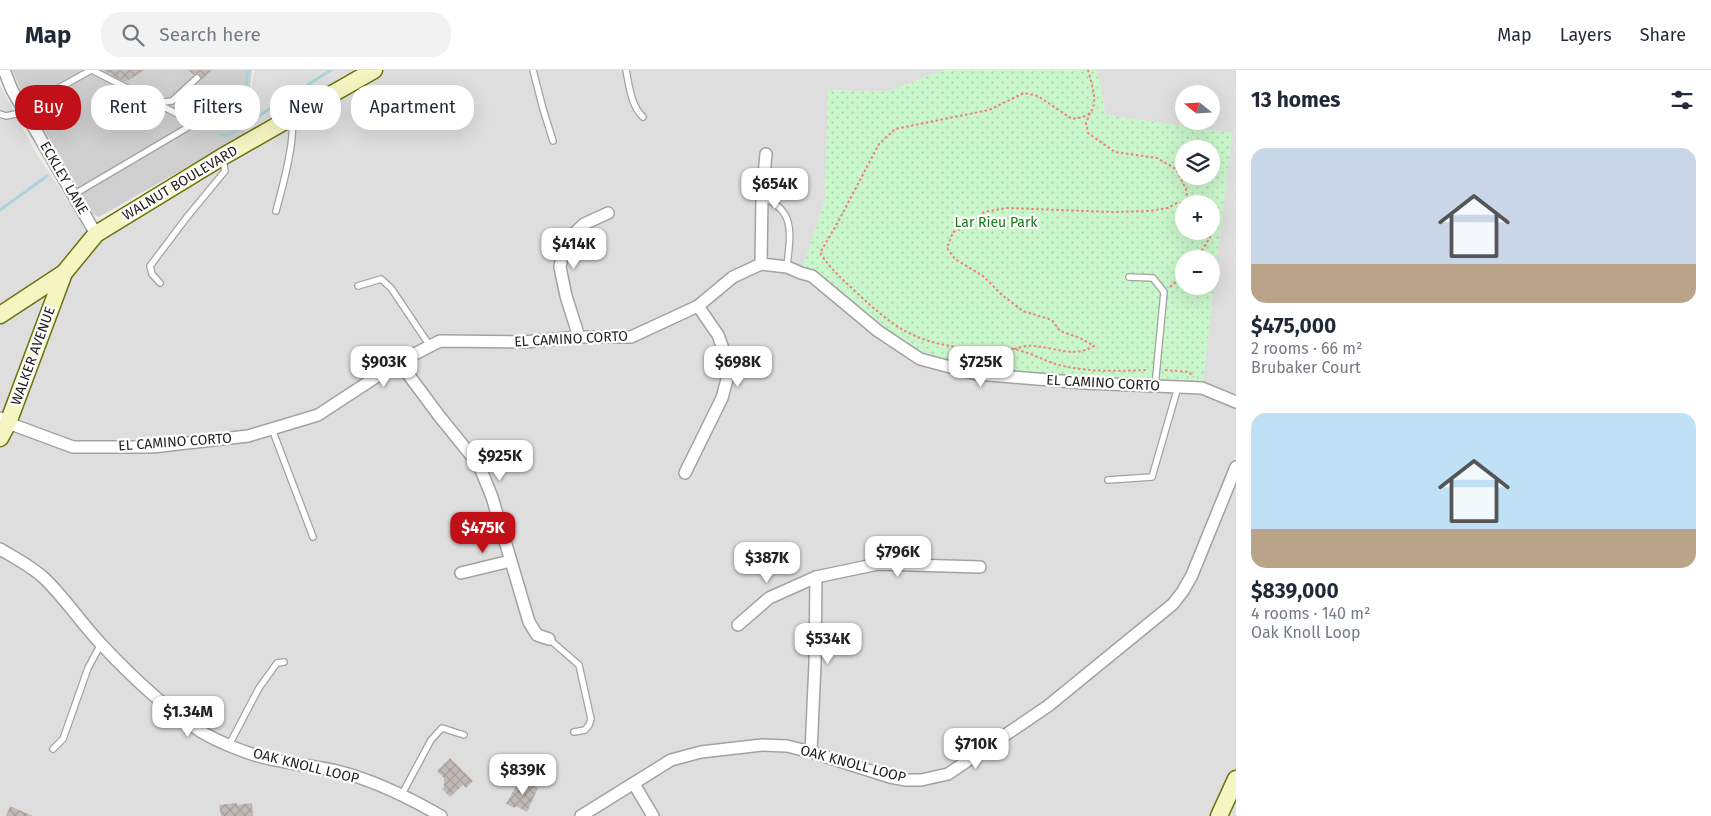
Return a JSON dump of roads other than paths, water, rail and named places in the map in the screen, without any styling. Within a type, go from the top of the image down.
[{"type":"street","name":"ECKLEY LANE","points":[[4,70],[15,95]]},
{"type":"street","name":"WALNUT BOULEVARD","points":[[339,85],[356,74],[374,70]]},
{"type":"street","name":"WALNUT BOULEVARD","points":[[0,315],[64,273],[96,234],[270,129]]},
{"type":"street","name":"ECKLEY LANE","points":[[36,130],[96,234]]},
{"type":"street","points":[[761,264],[762,197],[766,154]]},
{"type":"street","points":[[579,337],[566,296],[560,267],[565,242],[584,224],[608,213]]},
{"type":"street","name":"EL CAMINO CORTO","points":[[4,421],[73,447],[152,447],[248,436],[318,415],[399,362],[440,341],[524,342],[579,337],[631,337],[698,306],[733,277],[761,264],[787,267],[801,274],[812,276],[878,331],[920,359],[977,374],[1085,383],[1202,388],[1236,402]]},
{"type":"street","name":"WALKER AVENUE","points":[[0,438],[4,421],[64,273]]},
{"type":"street","points":[[685,473],[722,398],[730,368],[718,334],[698,306]]},
{"type":"street","points":[[399,362],[434,411],[478,465],[492,497],[529,622],[537,635],[549,639]]},
{"type":"street","name":"OAK KNOLL LOOP","points":[[581,816],[671,760],[701,752],[762,745],[787,746],[890,777],[906,780],[936,778],[948,774],[1048,706],[1172,604],[1183,591],[1192,575],[1236,467]]},
{"type":"street","name":"OAK KNOLL LOOP","points":[[0,549],[30,566],[44,579],[101,644],[146,689],[178,716],[202,732],[229,745],[269,759],[338,772],[370,782],[402,794],[441,816]]},
{"type":"street","points":[[461,573],[510,561]]},
{"type":"street","points":[[738,625],[769,598],[816,577],[878,564],[980,567]]},
{"type":"street","points":[[811,752],[816,577]]},
{"type":"street","points":[[1219,816],[1236,779]]},
{"type":"street","points":[[634,784],[653,816]]},
{"type":"lane","points":[[66,85],[92,70],[121,85]]},
{"type":"lane","points":[[533,70],[553,141]]},
{"type":"lane","points":[[626,70],[634,105],[643,117]]},
{"type":"lane","points":[[165,102],[172,101],[197,78]]},
{"type":"lane","points":[[73,195],[195,123],[165,108]]},
{"type":"lane","points":[[0,114],[6,116],[15,113]]},
{"type":"lane","points":[[276,211],[292,130]]},
{"type":"lane","points":[[160,283],[152,274],[150,266],[225,171],[222,157]]},
{"type":"lane","points":[[762,197],[775,202],[784,212],[790,227],[787,267]]},
{"type":"lane","points":[[1129,277],[1153,278],[1164,292],[1155,386]]},
{"type":"lane","points":[[358,286],[381,279],[391,288],[430,346]]},
{"type":"lane","points":[[1108,480],[1152,477],[1178,387]]},
{"type":"lane","points":[[272,429],[312,537]]},
{"type":"lane","points":[[549,639],[579,665],[591,719],[585,730],[574,732]]},
{"type":"lane","points":[[53,749],[63,739],[88,668],[101,644]]},
{"type":"lane","points":[[229,745],[259,688],[277,663],[284,662]]},
{"type":"lane","points":[[402,794],[431,740],[442,728],[464,735]]},
{"type":"waterway","points":[[246,85],[248,70]]},
{"type":"waterway","points":[[220,135],[229,135],[331,70]]},
{"type":"waterway","points":[[0,210],[47,176]]},
{"type":"park label","name":"Lar Rieu Park","points":[[996,222]]}]
